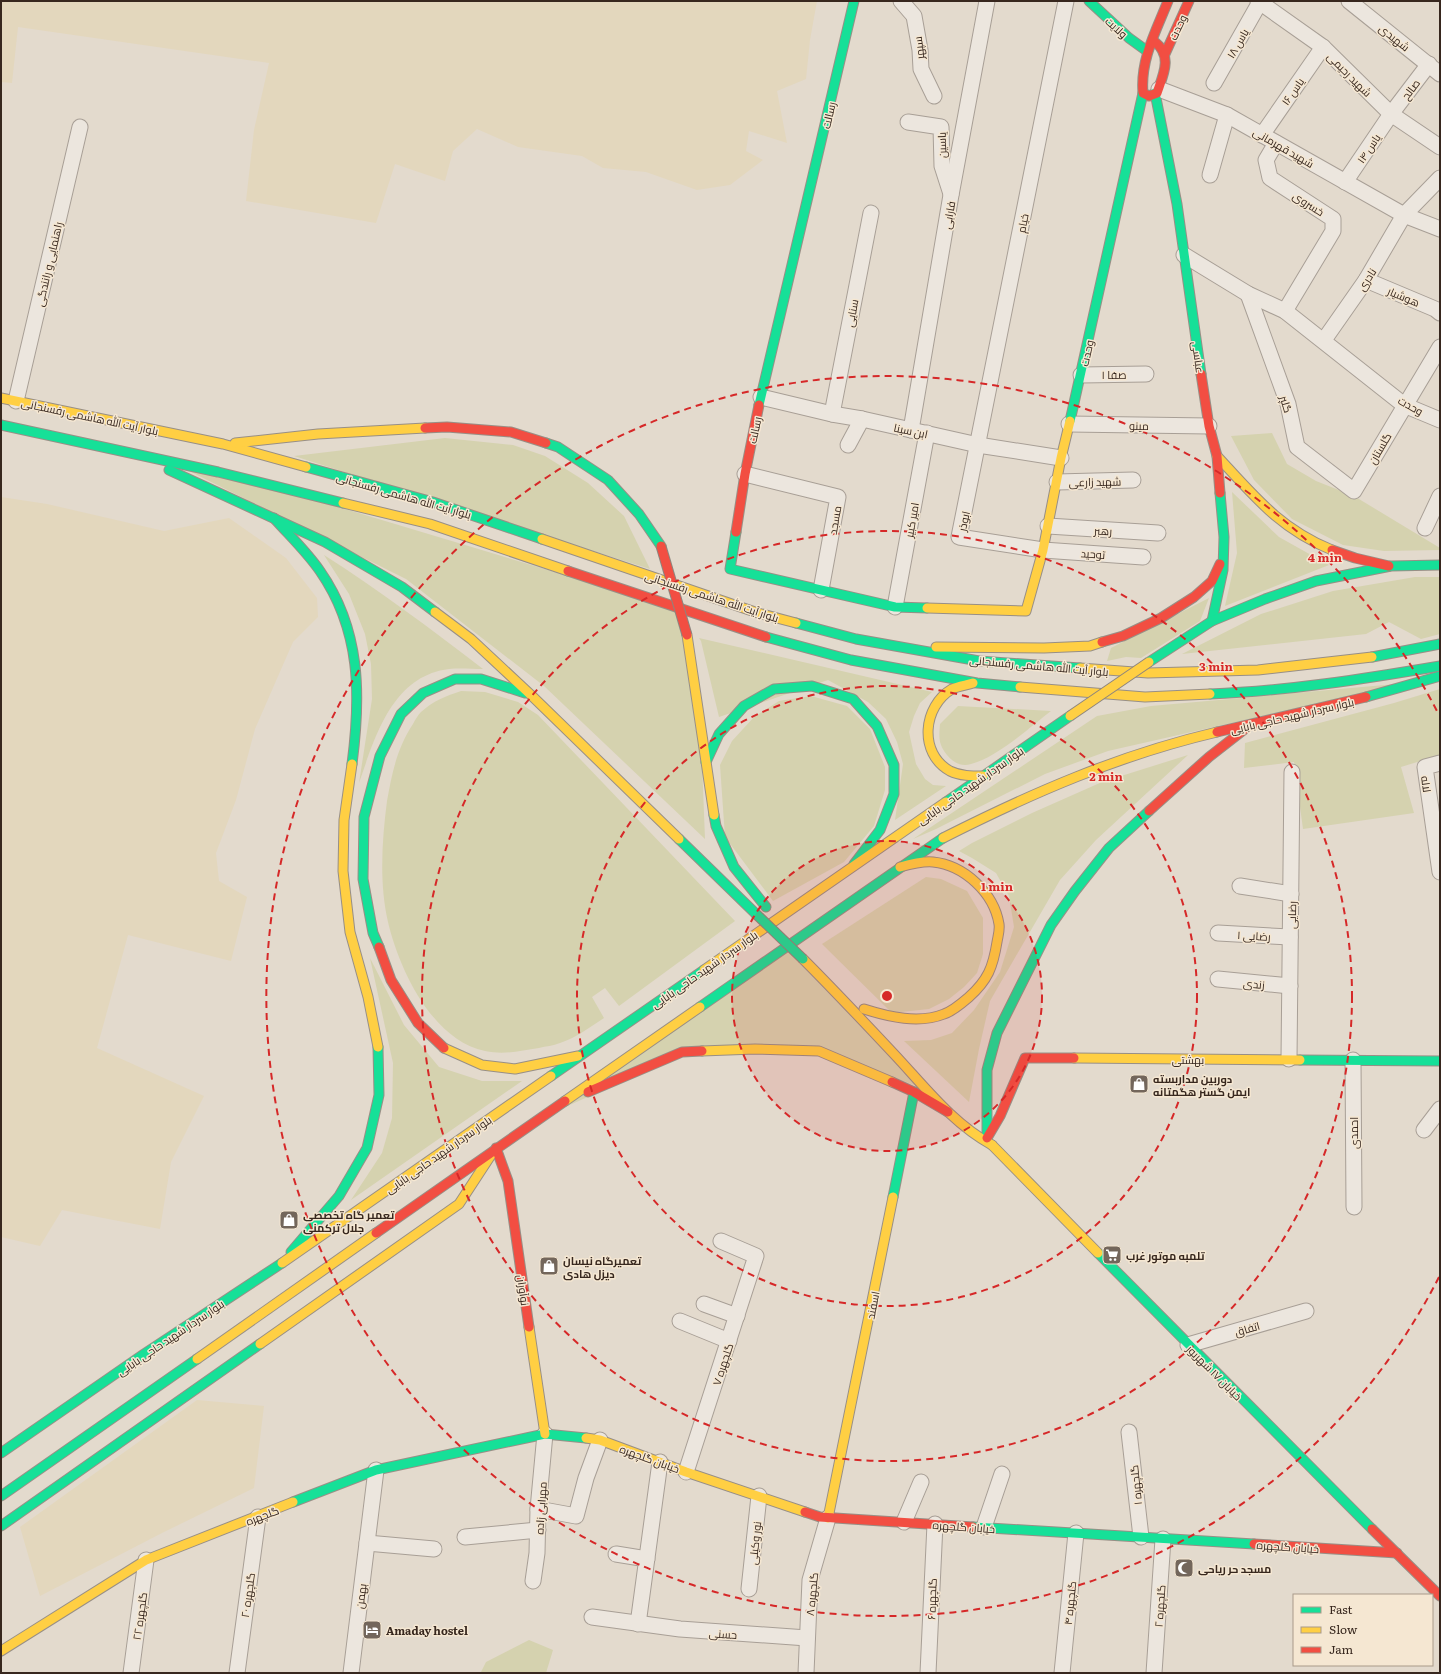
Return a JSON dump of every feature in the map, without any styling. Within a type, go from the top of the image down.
[{"type":"main road","name":"رسالت","points":[[854,1],[761,397],[745,474],[730,569],[895,607],[1026,611]]},
{"type":"main road","name":"ولایت","points":[[1089,1],[1129,38],[1149,47],[1155,42],[1160,46],[1165,54]]},
{"type":"main road","name":"وحدت","points":[[1026,611],[1043,550],[1061,458],[1082,374],[1143,93],[1142,84],[1149,47],[1168,1]]},
{"type":"main road","name":"وحدت","points":[[1157,91],[1164,65],[1165,54],[1189,1]]},
{"type":"main road","points":[[1143,93],[1148,96],[1157,91]]},
{"type":"main road","name":"عباسی","points":[[1157,91],[1177,204],[1209,426],[1217,456],[1224,537],[1223,570],[1212,621]]},
{"type":"main road","name":"بلوار آیت الله هاشمی رفسنجانی","points":[[1,398],[15,404],[223,444],[433,502],[758,613],[856,639],[979,661],[1148,673],[1265,669],[1359,660],[1440,644]]},
{"type":"main road","name":"بلوار آیت الله هاشمی رفسنجانی","points":[[1,425],[12,424],[218,472],[430,524],[758,635],[851,660],[978,683],[1145,697],[1260,692],[1360,680],[1440,666]]},
{"type":"main road","points":[[223,444],[318,434],[447,427],[511,432],[558,447],[608,480],[639,514],[661,546],[687,635],[716,826],[734,867],[766,908],[805,947]]},
{"type":"main road","points":[[130,452],[324,542],[402,586],[471,639],[532,696],[803,959],[853,1010],[948,1112],[980,1139],[990,1142]]},
{"type":"main road","points":[[1217,456],[1265,508],[1285,525],[1324,548],[1357,559],[1389,566]]},
{"type":"main road","points":[[274,518],[320,570],[341,606],[353,648],[358,692],[353,754],[344,820],[343,871],[350,932],[368,997],[379,1050],[380,1095],[367,1148],[339,1196],[283,1262]]},
{"type":"main road","points":[[896,646],[1044,648],[1090,646],[1123,636],[1161,618],[1194,597],[1212,581],[1223,556]]},
{"type":"main road","name":"بلوار سردار شهید حاجی بابایی","points":[[1,1453],[146,1357],[982,776],[1149,662],[1212,621],[1265,599],[1316,582],[1389,566],[1440,565]]},
{"type":"main road","name":"بلوار سردار شهید حاجی بابایی","points":[[1,1496],[160,1381],[196,1374],[496,1148],[936,842],[982,818],[1085,771],[1163,746],[1348,702],[1440,676]]},
{"type":"main road","points":[[532,696],[481,679],[455,679],[423,693],[401,714],[380,756],[364,817],[363,879],[373,933],[391,980],[418,1023],[445,1049],[482,1065],[515,1069],[578,1056]]},
{"type":"main road","points":[[978,683],[962,684],[947,691],[936,702],[929,717],[927,733],[930,748],[939,762],[952,772],[967,776],[982,776]]},
{"type":"main road","points":[[706,762],[719,734],[744,706],[774,690],[812,686],[853,700],[877,726],[894,765],[894,794],[880,830],[850,868]]},
{"type":"main road","points":[[990,1142],[987,1070],[997,1033],[1051,925],[1075,891],[1109,848],[1209,757],[1250,725]]},
{"type":"main road","points":[[864,1009],[893,1017],[922,1018],[945,1014],[965,1002],[979,986],[990,971],[996,948],[999,926],[991,903],[981,887],[956,869],[938,862],[921,862],[900,867]]},
{"type":"main road","points":[[837,981],[886,1031]]},
{"type":"main road","points":[[554,1108],[618,1078],[682,1052],[755,1049],[819,1051],[914,1092],[948,1112]]},
{"type":"main road","name":"بهشتی","points":[[990,1142],[1025,1058],[1440,1060]]},
{"type":"main road","name":"اسفند","points":[[828,1518],[914,1092]]},
{"type":"main road","points":[[960,1110],[990,1142]]},
{"type":"main road","name":"خیابان ۱۷ شهریور","points":[[990,1142],[1188,1345],[1440,1596]]},
{"type":"main road","points":[[1,1526],[196,1374],[459,1204],[496,1148]]},
{"type":"main road","name":"نوآوران","points":[[496,1148],[508,1181],[545,1434]]},
{"type":"main road","name":"خیابان گلچهره","points":[[545,1434],[600,1440],[686,1472],[820,1517],[1397,1553]]},
{"type":"main road","name":"گلچهره","points":[[1,1650],[146,1560],[376,1470],[545,1434]]},
{"type":"street","name":"سپهر","points":[[901,1],[914,16],[920,50],[920,69],[934,96]]},
{"type":"street","name":"فارابی","points":[[911,430],[951,195],[987,1]]},
{"type":"street","name":"خیام","points":[[978,445],[1066,1]]},
{"type":"street","name":"شهیدی","points":[[1349,1],[1434,69]]},
{"type":"street","name":"شهید رحیمی","points":[[1259,2],[1323,47],[1391,114],[1440,147]]},
{"type":"street","name":"یاس ۱۸","points":[[1214,83],[1259,2]]},
{"type":"street","name":"یاس ۱۶","points":[[1262,135],[1323,47]]},
{"type":"street","name":"صالح","points":[[1391,114],[1434,69]]},
{"type":"street","name":"شهید قهرمانی","points":[[1157,91],[1227,115],[1404,215],[1440,229]]},
{"type":"street","name":"یاس ۱۴","points":[[1344,182],[1391,114]]},
{"type":"street","points":[[1210,175],[1227,115]]},
{"type":"street","name":"یاسین","points":[[908,122],[941,127],[942,166],[951,195]]},
{"type":"street","name":"راهنمایی و رانندگی","points":[[15,404],[80,127]]},
{"type":"street","name":"خسروی","points":[[1276,143],[1266,160],[1270,178],[1333,219],[1332,231],[1285,311]]},
{"type":"street","name":"نادری","points":[[1324,340],[1366,280],[1404,215],[1440,178]]},
{"type":"street","name":"سنایی","points":[[832,414],[871,212]]},
{"type":"street","name":"وحدت","points":[[1184,255],[1248,294],[1285,311],[1324,340],[1404,405],[1440,420]]},
{"type":"street","name":"هوشیار","points":[[1366,280],[1436,309],[1440,313]]},
{"type":"street","name":"گلپر","points":[[1248,294],[1288,404],[1297,447],[1354,491]]},
{"type":"street","points":[[1404,405],[1440,348]]},
{"type":"street","name":"صفا ۱","points":[[1082,374],[1146,374]]},
{"type":"street","name":"ابن سینا","points":[[761,397],[832,414],[862,419],[978,445],[1061,458]]},
{"type":"street","name":"گلستان","points":[[1354,491],[1404,405]]},
{"type":"street","points":[[848,445],[862,419]]},
{"type":"street","name":"مینو","points":[[1069,424],[1209,426]]},
{"type":"street","name":"امیر کبیر","points":[[895,607],[927,433]]},
{"type":"street","name":"ابوذر","points":[[978,445],[959,537],[1043,550]]},
{"type":"street","name":"مسجد","points":[[745,474],[838,497],[821,590]]},
{"type":"street","name":"شهید زارعی","points":[[1057,482],[1133,480]]},
{"type":"street","points":[[1425,528],[1440,496]]},
{"type":"street","name":"رهبر","points":[[1048,526],[1158,533]]},
{"type":"street","name":"توحید","points":[[1043,550],[1143,557]]},
{"type":"street","name":"لاله","points":[[1440,763],[1425,767],[1440,872]]},
{"type":"street","name":"رضایی","points":[[1289,1059],[1292,772]]},
{"type":"street","points":[[1240,886],[1291,894]]},
{"type":"street","name":"رضایی ۱","points":[[1218,933],[1290,937]]},
{"type":"street","name":"زندی","points":[[1218,979],[1290,986]]},
{"type":"street","name":"احمدی","points":[[1353,1060],[1354,1207]]},
{"type":"street","points":[[1424,1130],[1440,1109]]},
{"type":"street","name":"گلچهره ۷","points":[[686,1472],[756,1256],[721,1241]]},
{"type":"street","points":[[704,1304],[737,1316]]},
{"type":"street","name":"اتفاق","points":[[1188,1345],[1306,1311]]},
{"type":"street","points":[[680,1321],[729,1341]]},
{"type":"street","name":"گلچهره ۱","points":[[1129,1432],[1141,1537]]},
{"type":"street","name":"مهرابی زاده","points":[[533,1581],[545,1434]]},
{"type":"street","points":[[538,1509],[576,1516],[586,1478],[600,1440]]},
{"type":"street","points":[[638,1624],[660,1462]]},
{"type":"street","name":"بهمن","points":[[351,1673],[376,1470]]},
{"type":"street","points":[[984,1527],[1002,1474]]},
{"type":"street","points":[[904,1522],[921,1482]]},
{"type":"street","name":"نور وکیلی","points":[[749,1589],[759,1496]]},
{"type":"street","name":"گلچهره ۲۰","points":[[237,1673],[258,1517]]},
{"type":"street","name":"گلچهره ۸","points":[[806,1673],[810,1580],[828,1518]]},
{"type":"street","name":"گلچهره ۶","points":[[928,1673],[935,1524]]},
{"type":"street","points":[[465,1537],[538,1530]]},
{"type":"street","name":"گلچهره ۴","points":[[1062,1673],[1076,1533]]},
{"type":"street","name":"گلچهره ۲","points":[[1154,1673],[1164,1539]]},
{"type":"street","points":[[366,1543],[434,1549]]},
{"type":"street","points":[[616,1554],[647,1559]]},
{"type":"street","name":"گلچهره ۲۲","points":[[131,1673],[146,1560]]},
{"type":"street","name":"حسنی","points":[[592,1617],[680,1630],[808,1638]]},
{"type":"shaded area","points":[[1,1],[817,1],[810,40],[806,79],[777,91],[787,143],[749,131],[746,151],[763,160],[730,185],[697,190],[646,172],[603,168],[582,156],[518,147],[477,129],[453,151],[445,181],[395,164],[376,223],[246,201],[254,130],[269,63],[18,27],[12,83],[1,82]]},
{"type":"shaded area","points":[[1272,433],[1287,464],[1316,481],[1354,496],[1440,548],[1440,550],[1384,551],[1343,545],[1292,519],[1254,480],[1231,436]]},
{"type":"shaded area","points":[[445,438],[513,445],[545,456],[588,483],[624,516],[650,569],[294,456]]},
{"type":"shaded area","points":[[175,464],[252,481],[678,609],[702,762],[705,839],[544,686],[406,579]]},
{"type":"shaded area","points":[[1232,492],[1279,537],[1329,565],[1225,606],[1237,553]]},
{"type":"shaded area","points":[[1,497],[47,504],[164,531],[229,518],[286,558],[317,598],[318,617],[293,642],[255,729],[236,800],[216,853],[219,881],[247,897],[231,961],[128,935],[97,1048],[204,1096],[171,1162],[160,1229],[62,1210],[40,1246],[1,1237]]},
{"type":"shaded area","points":[[324,555],[405,610],[483,669],[449,669],[429,674],[413,683],[400,696],[389,711],[379,729],[359,783],[372,699],[371,664],[365,634],[349,594]]},
{"type":"shaded area","points":[[1415,577],[1440,577],[1440,634],[1421,639],[1389,622],[1366,634],[1182,654],[1261,614],[1333,591]]},
{"type":"shaded area","points":[[1209,598],[1200,621],[1141,658],[1126,657],[1107,661],[1111,648]]},
{"type":"shaded area","points":[[699,638],[932,692],[920,703],[909,732],[916,764],[925,779],[933,785],[946,786],[895,820],[903,764],[897,742],[886,719],[868,702],[828,680],[719,717],[701,641]]},
{"type":"shaded area","points":[[1407,683],[1108,751],[1045,774],[913,839],[1097,716],[1151,706]]},
{"type":"shaded area","points":[[1440,689],[1440,755],[1401,767],[1414,813],[1303,829],[1294,762],[1244,768],[1245,743],[1394,703]]},
{"type":"shaded area","points":[[461,691],[485,692],[518,702],[538,715],[735,921],[619,1006],[605,988],[592,997],[604,1018],[577,1035],[555,1045],[499,1053],[485,1051],[466,1044],[449,1033],[434,1018],[421,1000],[400,960],[393,941],[385,907],[382,862],[387,801],[396,761],[407,733],[421,712],[440,699]]},
{"type":"shaded area","points":[[811,696],[847,706],[870,729],[885,767],[885,790],[874,826],[844,862],[773,901],[725,837],[720,765],[732,741],[754,717],[779,701]]},
{"type":"shaded area","points":[[958,706],[1051,711],[998,751],[975,763],[962,765],[953,761],[944,751],[939,733],[940,724]]},
{"type":"shaded area","points":[[1188,755],[1096,840],[1060,880],[990,1001],[969,1102],[904,1041],[931,1040],[952,1033],[974,1010],[1000,972],[1014,927],[1009,896],[996,873],[959,851],[1032,813],[1102,782]]},
{"type":"shaded area","points":[[926,877],[941,879],[967,891],[983,918],[983,954],[977,973],[964,987],[949,999],[929,1009],[892,1013],[822,944]]},
{"type":"shaded area","points":[[788,947],[932,1092],[828,1052],[699,1047],[543,1117]]},
{"type":"shaded area","points":[[370,958],[404,1025],[439,1067],[482,1081],[522,1081],[351,1200],[382,1153],[392,1118],[393,1063]]},
{"type":"shaded area","points":[[197,1400],[264,1406],[254,1488],[162,1533],[40,1596],[20,1527]]},
{"type":"shaded area","points":[[529,1640],[553,1650],[546,1673],[481,1672],[486,1662]]},
{"type":"traffic: fast","points":[[759,405],[854,1]]},
{"type":"traffic: fast","points":[[1089,1],[1129,38],[1147,51]]},
{"type":"traffic: fast","points":[[1070,421],[1143,93]]},
{"type":"traffic: fast","points":[[1155,93],[1177,204],[1201,374]]},
{"type":"traffic: fast","points":[[1,425],[218,472],[343,503]]},
{"type":"traffic: fast","points":[[546,443],[558,447],[608,480],[639,514],[661,546]]},
{"type":"traffic: fast","points":[[306,467],[433,502],[542,539]]},
{"type":"traffic: fast","points":[[169,470],[325,542],[402,587],[435,612]]},
{"type":"traffic: fast","points":[[1212,621],[1223,570],[1224,537],[1220,493]]},
{"type":"traffic: fast","points":[[274,518],[315,564],[334,593],[344,616],[351,640],[357,688],[357,713],[352,764]]},
{"type":"traffic: fast","points":[[736,532],[730,569],[895,607],[927,608]]},
{"type":"traffic: fast","points":[[1149,662],[1212,621],[1265,599],[1316,581],[1391,566],[1440,565]]},
{"type":"traffic: fast","points":[[796,623],[856,639],[979,661],[1080,668]]},
{"type":"traffic: fast","points":[[766,637],[851,660],[977,683],[1020,687]]},
{"type":"traffic: fast","points":[[1372,657],[1440,644]]},
{"type":"traffic: fast","points":[[1210,694],[1325,684],[1440,666]]},
{"type":"traffic: fast","points":[[1366,697],[1440,676]]},
{"type":"traffic: fast","points":[[379,947],[373,933],[363,879],[364,817],[380,756],[401,714],[423,693],[455,679],[481,679],[525,693]]},
{"type":"traffic: fast","points":[[706,762],[719,734],[744,706],[774,689],[812,686],[853,699],[877,726],[894,765],[894,794],[880,830],[854,864]]},
{"type":"traffic: fast","points":[[946,802],[1070,716]]},
{"type":"traffic: fast","points":[[987,1138],[987,1070],[997,1033],[1051,925],[1075,891],[1109,848],[1149,811]]},
{"type":"traffic: fast","points":[[714,815],[716,826],[734,867],[766,907]]},
{"type":"traffic: fast","points":[[700,1007],[943,838]]},
{"type":"traffic: fast","points":[[679,839],[755,913]]},
{"type":"traffic: fast","points":[[755,913],[803,959]]},
{"type":"traffic: fast","points":[[551,1076],[704,970]]},
{"type":"traffic: fast","points":[[291,1252],[339,1196],[367,1148],[379,1095],[378,1047]]},
{"type":"traffic: fast","points":[[1300,1060],[1440,1061]]},
{"type":"traffic: fast","points":[[893,1197],[914,1092]]},
{"type":"traffic: fast","points":[[1098,1253],[1372,1529]]},
{"type":"traffic: fast","points":[[1,1453],[144,1354],[282,1263]]},
{"type":"traffic: fast","points":[[1,1526],[260,1344]]},
{"type":"traffic: fast","points":[[1,1496],[197,1359]]},
{"type":"traffic: fast","points":[[293,1502],[376,1470],[545,1434],[586,1438]]},
{"type":"traffic: fast","points":[[973,1527],[1254,1544]]},
{"type":"traffic: slow","points":[[1,398],[223,444],[306,467]]},
{"type":"traffic: slow","points":[[927,608],[1026,611],[1043,550],[1061,458],[1070,421]]},
{"type":"traffic: slow","points":[[235,443],[318,434],[425,428]]},
{"type":"traffic: slow","points":[[1217,456],[1256,498],[1283,522],[1314,542],[1332,550]]},
{"type":"traffic: slow","points":[[343,503],[430,524],[568,571]]},
{"type":"traffic: slow","points":[[542,539],[758,613],[796,623]]},
{"type":"traffic: slow","points":[[435,612],[471,639],[679,839]]},
{"type":"traffic: slow","points":[[687,635],[714,815]]},
{"type":"traffic: slow","points":[[936,647],[1044,648],[1090,646],[1102,642]]},
{"type":"traffic: slow","points":[[1080,668],[1148,673],[1258,670],[1372,657]]},
{"type":"traffic: slow","points":[[1070,716],[1149,662]]},
{"type":"traffic: slow","points":[[973,683],[952,689],[942,697],[935,706],[930,718],[928,730],[929,742],[933,753],[940,763],[950,771],[962,775],[983,776]]},
{"type":"traffic: slow","points":[[1020,687],[1145,697],[1210,694]]},
{"type":"traffic: slow","points":[[943,838],[976,821],[1077,777],[1145,752],[1217,732]]},
{"type":"traffic: slow","points":[[352,764],[344,820],[343,871],[350,932],[368,997],[378,1047]]},
{"type":"traffic: slow","points":[[704,970],[946,802]]},
{"type":"traffic: slow","points":[[864,1009],[884,1015],[914,1019],[924,1019],[944,1014],[957,1007],[981,985],[989,972],[994,959],[999,933],[999,924],[991,902],[976,882],[945,864],[925,862],[900,867]]},
{"type":"traffic: slow","points":[[803,959],[940,1104],[964,1126],[992,1145]]},
{"type":"traffic: slow","points":[[565,1101],[700,1007]]},
{"type":"traffic: slow","points":[[444,1048],[482,1065],[515,1069],[578,1056]]},
{"type":"traffic: slow","points":[[702,1051],[755,1049],[819,1051],[892,1082]]},
{"type":"traffic: slow","points":[[1074,1058],[1300,1060]]},
{"type":"traffic: slow","points":[[282,1263],[551,1076]]},
{"type":"traffic: slow","points":[[992,1145],[1098,1253]]},
{"type":"traffic: slow","points":[[260,1344],[459,1204],[493,1152]]},
{"type":"traffic: slow","points":[[828,1518],[893,1197]]},
{"type":"traffic: slow","points":[[197,1359],[376,1233]]},
{"type":"traffic: slow","points":[[529,1327],[545,1434]]},
{"type":"traffic: slow","points":[[586,1438],[600,1440],[686,1472],[805,1512]]},
{"type":"traffic: slow","points":[[1,1651],[146,1560],[293,1502]]},
{"type":"traffic: jam","points":[[1151,43],[1155,42],[1164,53],[1165,66],[1157,93],[1149,96],[1143,93],[1146,57],[1150,46],[1154,35],[1168,1]]},
{"type":"traffic: jam","points":[[1165,54],[1189,1]]},
{"type":"traffic: jam","points":[[1201,374],[1209,426],[1217,456],[1220,493]]},
{"type":"traffic: jam","points":[[736,532],[745,474],[759,405]]},
{"type":"traffic: jam","points":[[425,428],[447,427],[511,432],[546,443]]},
{"type":"traffic: jam","points":[[661,546],[687,635]]},
{"type":"traffic: jam","points":[[1332,550],[1355,558],[1389,566]]},
{"type":"traffic: jam","points":[[1102,642],[1123,636],[1161,618],[1194,597],[1212,581],[1220,564]]},
{"type":"traffic: jam","points":[[568,571],[766,637]]},
{"type":"traffic: jam","points":[[1217,732],[1366,697]]},
{"type":"traffic: jam","points":[[1149,811],[1209,757],[1250,725]]},
{"type":"traffic: jam","points":[[379,947],[391,980],[418,1023],[444,1048]]},
{"type":"traffic: jam","points":[[588,1092],[682,1052],[702,1051]]},
{"type":"traffic: jam","points":[[987,1138],[1000,1116],[1025,1058],[1074,1058]]},
{"type":"traffic: jam","points":[[892,1082],[914,1092],[948,1112]]},
{"type":"traffic: jam","points":[[376,1233],[565,1101]]},
{"type":"traffic: jam","points":[[496,1148],[508,1181],[529,1327]]},
{"type":"traffic: jam","points":[[805,1512],[820,1517],[973,1527]]},
{"type":"traffic: jam","points":[[1372,1529],[1440,1596]]},
{"type":"traffic: jam","points":[[1254,1544],[1397,1553]]},
{"type":"place","name":"دوربین مداربسته ایمن گستر هگمتانه","points":[[1139,1084]]},
{"type":"place","name":"تعمیر گاه تخصصی جلال ترکمنی","points":[[289,1220]]},
{"type":"place","name":"تلمبه موتور غرب","points":[[1112,1255]]},
{"type":"place","name":"تعمیرگاه نیسان دیزل هادی","points":[[549,1266]]},
{"type":"place","name":"مسجد حر ریاحی","points":[[1184,1568]]},
{"type":"place","name":"Amaday hostel","points":[[372,1630]]}]
